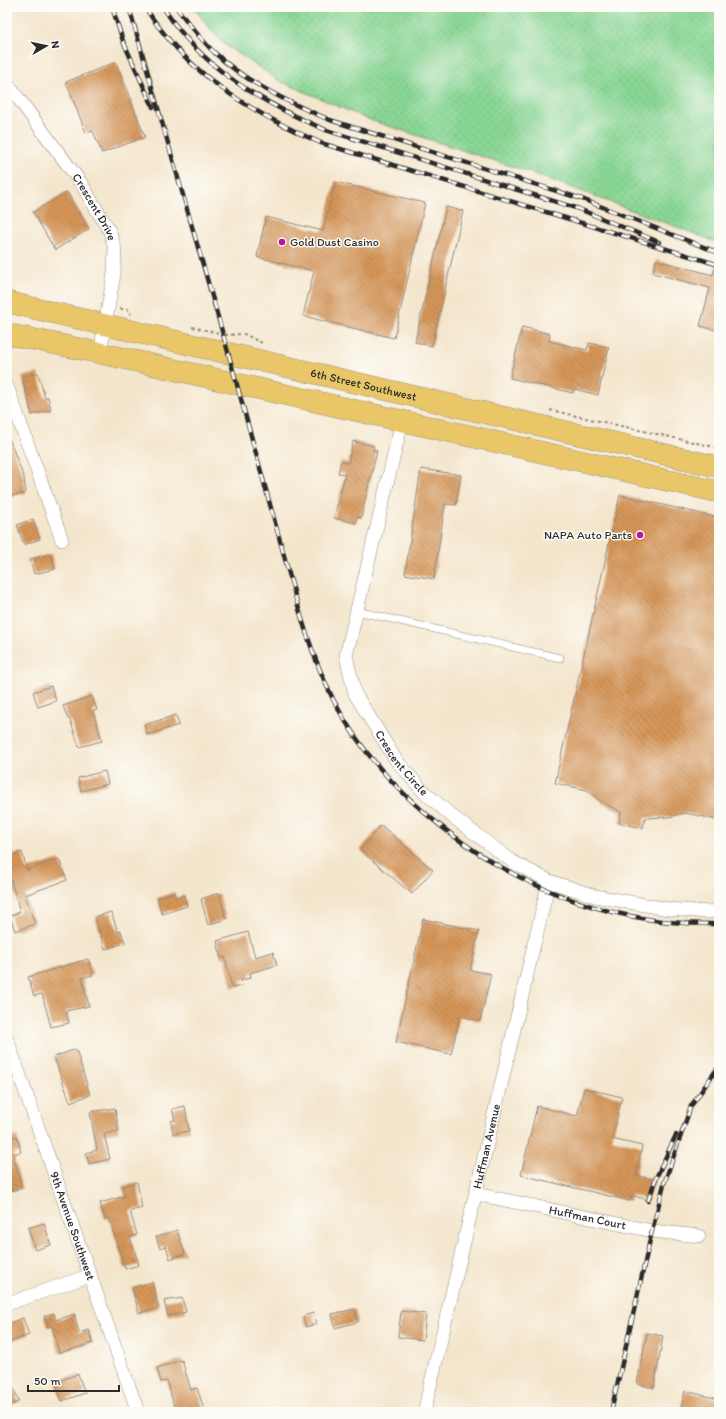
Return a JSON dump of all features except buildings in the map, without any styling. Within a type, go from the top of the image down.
[{"type":"main road","name":"6th Street Southwest","points":[[7,302],[719,467]]},
{"type":"main road","points":[[7,334],[100,353],[719,492]]},
{"type":"street","name":"Crescent Drive","points":[[7,83],[80,183],[110,232],[115,249],[114,274],[100,353]]},
{"type":"street","points":[[7,386],[62,540]]},
{"type":"street","name":"Crescent Circle","points":[[402,421],[346,656],[355,694],[396,760],[422,790],[453,817],[513,862],[549,881],[595,896],[668,909],[708,912],[719,911]]},
{"type":"street","name":"Huffman Avenue","points":[[424,1412],[549,881]]},
{"type":"street","name":"9th Avenue Southwest","points":[[7,1038],[138,1412]]},
{"type":"street","name":"Huffman Court","points":[[476,1194],[652,1231],[699,1236]]},
{"type":"street","points":[[7,1304],[90,1276]]},
{"type":"lane","points":[[357,611],[560,658]]},
{"type":"green space","points":[[193,7],[719,7],[719,243],[535,174],[367,119],[278,80],[221,42]]},
{"type":"railway","points":[[112,7],[123,41],[153,107]]},
{"type":"railway","points":[[129,7],[216,309],[304,626],[325,683],[342,715],[360,743],[381,769],[415,804],[482,856],[518,876],[556,894],[595,907],[635,917],[677,923],[719,924]]},
{"type":"railway","points":[[145,7],[162,31],[180,52],[200,71],[245,104],[269,118],[321,143],[719,265]]},
{"type":"railway","points":[[163,7],[178,29],[214,66],[256,95],[302,119],[326,130],[579,209],[659,242]]},
{"type":"railway","points":[[176,7],[205,43],[228,64],[270,92],[300,107],[330,120],[582,199],[719,253]]},
{"type":"railway","points":[[611,1412],[664,1184],[691,1106],[719,1066]]},
{"type":"railway","points":[[648,1201],[656,1178],[676,1135]]},
{"type":"place","name":"Gold Dust Casino","points":[[282,242]]},
{"type":"place","name":"NAPA Auto Parts","points":[[640,535]]}]
